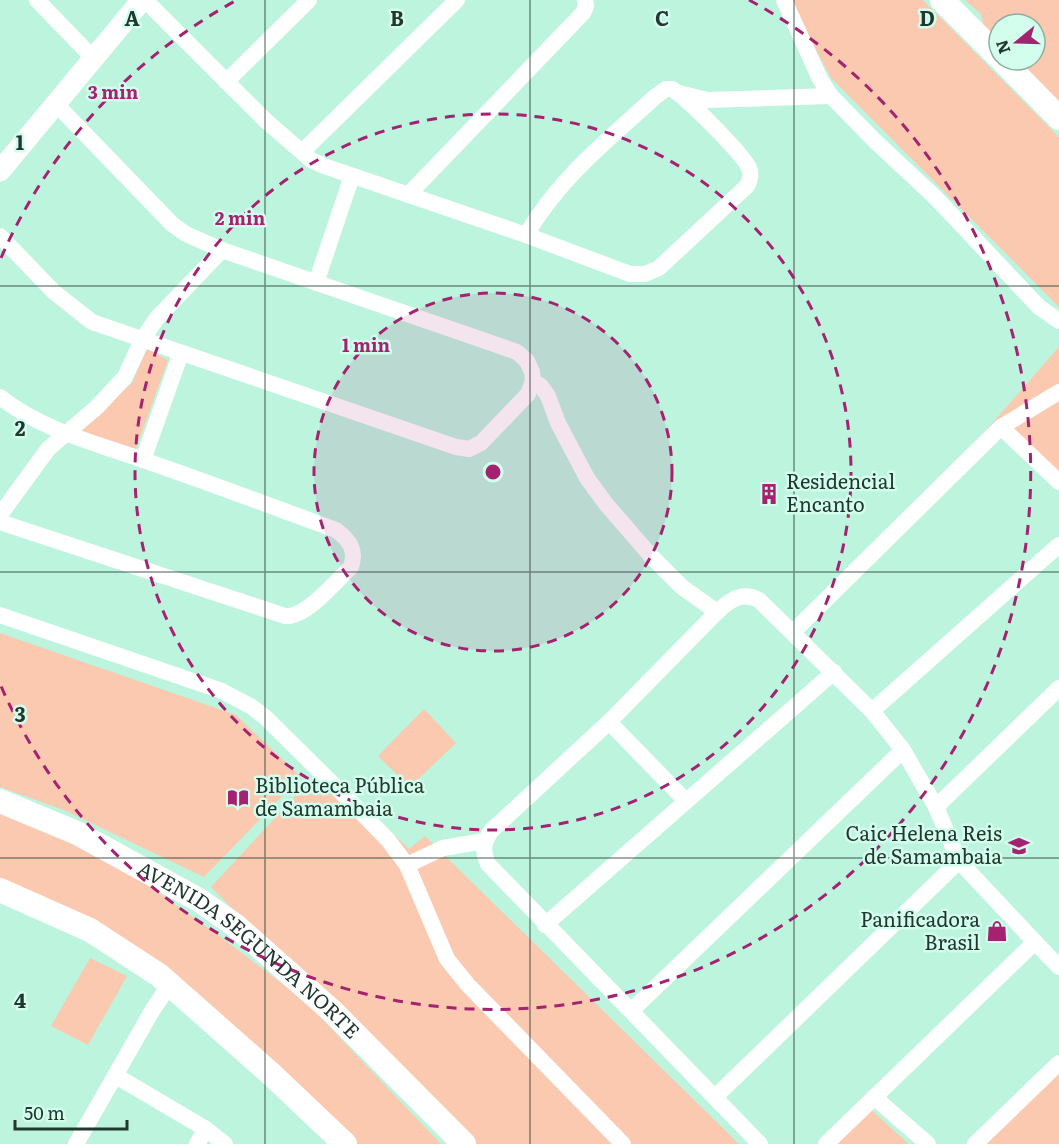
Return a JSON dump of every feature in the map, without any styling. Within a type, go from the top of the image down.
[{"type":"main road","points":[[942,0],[987,46]]},
{"type":"main road","points":[[1013,72],[1059,118]]},
{"type":"main road","name":"AVENIDA SEGUNDA NORTE","points":[[0,801],[77,833],[199,900],[236,926],[333,1012],[464,1144]]},
{"type":"main road","points":[[0,890],[90,930],[141,962],[170,984],[270,1073],[345,1144]]},
{"type":"street","points":[[37,0],[94,59]]},
{"type":"street","points":[[3,160],[56,104],[144,0],[265,120],[302,152],[324,166],[526,235],[630,274],[645,274],[659,268],[747,186],[751,180],[750,170],[741,155],[679,93],[672,89],[661,92],[555,191],[526,235]]},
{"type":"street","points":[[226,82],[309,0]]},
{"type":"street","points":[[302,152],[457,0]]},
{"type":"street","points":[[408,195],[583,14],[586,6],[585,0]]},
{"type":"street","points":[[784,0],[820,80],[831,96],[936,198],[1039,307],[1059,321]]},
{"type":"street","points":[[679,93],[707,100],[831,96]]},
{"type":"street","points":[[0,236],[54,292],[92,322],[464,449],[481,443],[528,394],[533,381],[532,372],[517,352],[222,250],[186,234],[173,225],[56,104]]},
{"type":"street","points":[[316,283],[352,176]]},
{"type":"street","points":[[0,515],[48,449],[97,407],[125,377],[142,340],[157,318],[222,250]]},
{"type":"street","points":[[143,460],[181,353]]},
{"type":"street","points":[[533,381],[541,386],[548,396],[558,423],[587,477],[606,504],[651,556],[682,587],[717,612]]},
{"type":"street","points":[[793,632],[1001,427],[1059,392]]},
{"type":"street","points":[[0,397],[20,413],[66,434],[336,530],[347,538],[354,553],[351,567],[304,611],[294,616],[285,616],[0,522]]},
{"type":"street","points":[[1001,427],[1059,482]]},
{"type":"street","points":[[872,711],[1059,545]]},
{"type":"street","points":[[760,1144],[545,925],[488,864],[483,852],[484,841],[491,831],[609,722],[730,601],[737,597],[752,596],[759,600],[872,711],[903,750],[936,807],[959,861],[1059,967]]},
{"type":"street","points":[[0,615],[222,691],[252,707],[265,717],[388,840],[407,865],[447,958],[468,986],[623,1144]]},
{"type":"street","points":[[545,925],[834,672]]},
{"type":"street","points":[[936,807],[1059,688]]},
{"type":"street","points":[[609,722],[686,801]]},
{"type":"street","points":[[631,1011],[903,750]]},
{"type":"street","points":[[407,865],[443,848],[484,841]]},
{"type":"street","points":[[715,1097],[959,861]]},
{"type":"street","points":[[826,1144],[1035,942]]},
{"type":"street","points":[[76,1144],[152,1011],[170,984]]},
{"type":"street","points":[[975,1144],[1059,1063]]},
{"type":"street","points":[[116,1076],[201,1137],[225,1144]]},
{"type":"street","points":[[874,1097],[928,1144]]},
{"type":"shaded area","points":[[790,0],[923,0],[987,64],[987,72],[994,72],[1059,137],[1059,307],[831,78]]},
{"type":"shaded area","points":[[965,0],[1059,0],[1059,109],[1023,72],[1047,72],[1047,12],[987,12],[987,36],[981,14]]},
{"type":"shaded area","points":[[1058,348],[1059,479],[1012,431],[982,435]]},
{"type":"shaded area","points":[[147,349],[168,360],[135,451],[77,433],[132,383]]},
{"type":"shaded area","points":[[0,633],[236,715],[301,777],[204,877],[64,810],[0,787]]},
{"type":"shaded area","points":[[424,709],[456,743],[410,787],[378,756]]},
{"type":"shaded area","points":[[323,766],[409,849],[425,836],[739,1144],[465,1144],[211,887]]},
{"type":"shaded area","points":[[0,805],[68,827],[304,1000],[441,1144],[348,1144],[160,971],[0,885]]},
{"type":"shaded area","points":[[90,958],[127,976],[88,1045],[51,1026]]},
{"type":"shaded area","points":[[1059,1071],[1059,1144],[985,1144]]},
{"type":"shaded area","points":[[867,1106],[909,1144],[826,1144]]},
{"type":"place","name":"Residencial Encanto","points":[[769,494]]},
{"type":"place","name":"Biblioteca Pública de Samambaia","points":[[238,798]]},
{"type":"place","name":"Caic Helena Reis de Samambaia","points":[[1019,846]]},
{"type":"place","name":"Panificadora Brasil","points":[[997,931]]}]
